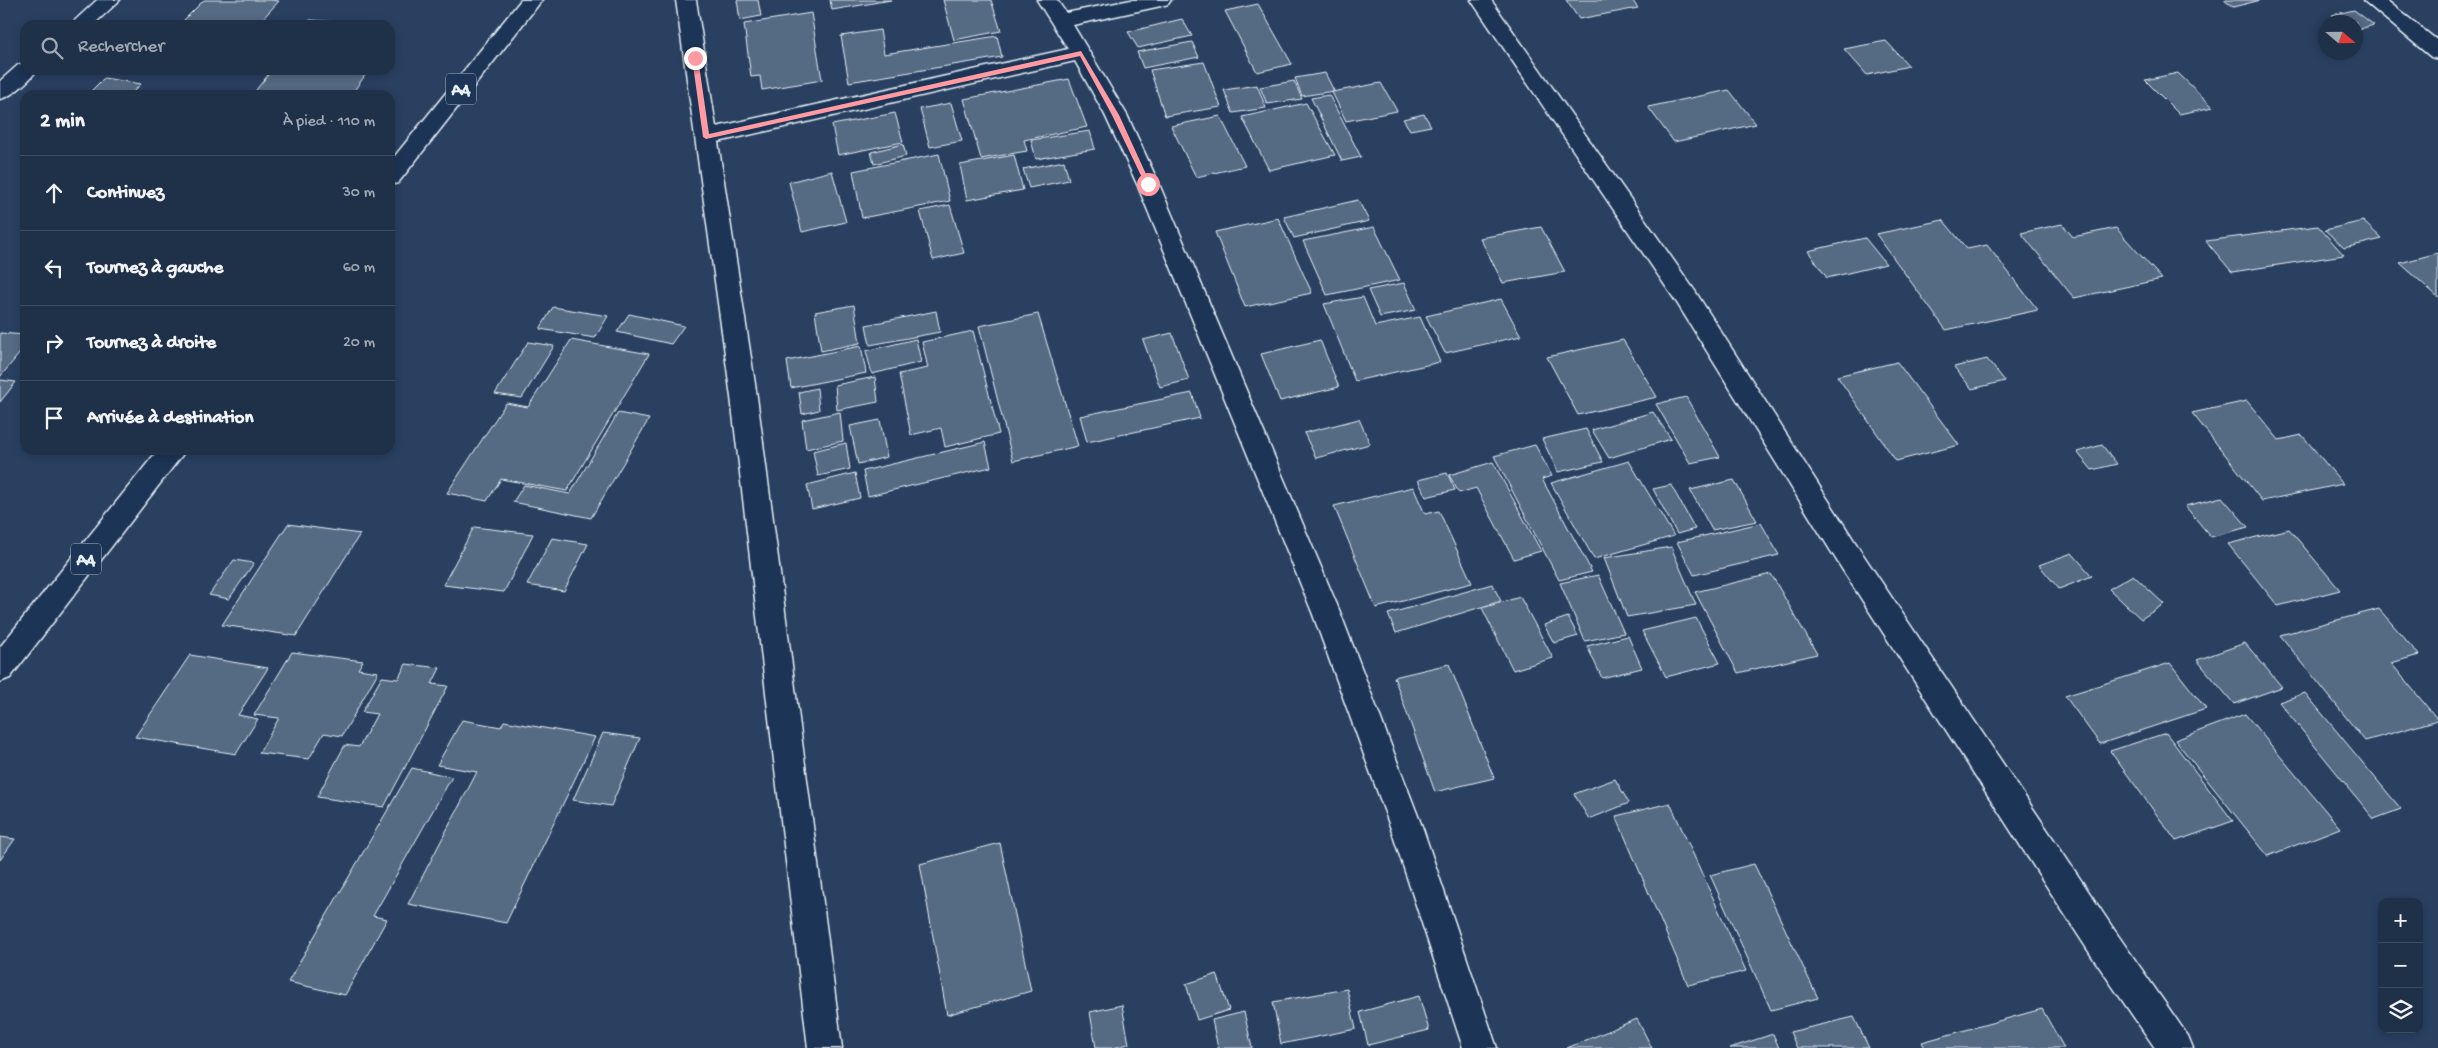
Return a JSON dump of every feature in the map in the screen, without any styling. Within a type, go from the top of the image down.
[{"type":"street","points":[[86,20],[110,0]]},
{"type":"street","name":"A4","points":[[395,171],[532,0]]},
{"type":"street","points":[[686,0],[744,397],[825,1048]]},
{"type":"street","points":[[1162,0],[1053,10],[1081,53],[1116,115],[1148,184],[1326,612],[1406,829],[1480,1048]]},
{"type":"street","points":[[1481,0],[1686,297],[1852,561],[2103,943],[2176,1048]]},
{"type":"street","points":[[2373,0],[2438,52]]},
{"type":"street","points":[[706,137],[1081,53]]},
{"type":"street","points":[[0,92],[20,75]]},
{"type":"street","name":"A4","points":[[0,669],[169,455]]},
{"type":"building","points":[[204,0],[279,1],[262,20],[184,20]]},
{"type":"building","points":[[737,0],[758,0],[761,16],[740,20]]},
{"type":"building","points":[[830,0],[891,0],[832,10]]},
{"type":"building","points":[[943,0],[991,0],[1001,31],[954,40]]},
{"type":"building","points":[[1566,0],[1632,0],[1638,8],[1579,19]]},
{"type":"building","points":[[2224,0],[2261,0],[2233,7]]},
{"type":"building","points":[[1258,4],[1292,64],[1257,72],[1225,11]]},
{"type":"building","points":[[2354,10],[2361,15],[2332,15]]},
{"type":"building","points":[[811,13],[822,80],[762,90],[760,76],[751,77],[744,24]]},
{"type":"building","points":[[2363,17],[2374,25],[2363,28]]},
{"type":"building","points":[[1182,19],[1192,36],[1138,48],[1128,32]]},
{"type":"building","points":[[880,30],[884,54],[997,36],[1002,57],[849,82],[841,36]]},
{"type":"building","points":[[1886,41],[1909,66],[1867,75],[1844,49]]},
{"type":"building","points":[[1192,42],[1199,57],[1143,68],[1137,52]]},
{"type":"building","points":[[1204,62],[1221,107],[1165,116],[1150,70]]},
{"type":"building","points":[[1325,73],[1334,91],[1302,96],[1295,78]]},
{"type":"building","points":[[2178,73],[2213,107],[2179,114],[2145,80]]},
{"type":"building","points":[[268,75],[365,75],[355,90],[256,90]]},
{"type":"building","points":[[104,78],[141,84],[135,90],[92,90]]},
{"type":"building","points":[[1069,79],[1087,127],[1024,140],[1027,151],[981,159],[964,99]]},
{"type":"building","points":[[1294,81],[1302,99],[1267,104],[1260,87]]},
{"type":"building","points":[[1381,83],[1397,111],[1346,121],[1332,92]]},
{"type":"building","points":[[1257,85],[1266,108],[1233,113],[1224,90]]},
{"type":"building","points":[[1729,90],[1756,124],[1674,142],[1648,107]]},
{"type":"building","points":[[1329,95],[1361,157],[1342,161],[1311,98]]},
{"type":"building","points":[[951,103],[962,141],[930,147],[920,109]]},
{"type":"building","points":[[1306,103],[1335,155],[1269,170],[1242,117]]},
{"type":"building","points":[[895,113],[903,142],[838,155],[832,125]]},
{"type":"building","points":[[1424,114],[1431,126],[1410,130],[1403,119]]},
{"type":"building","points":[[1220,116],[1245,166],[1196,177],[1171,126]]},
{"type":"building","points":[[1090,131],[1095,149],[1036,159],[1031,140]]},
{"type":"building","points":[[903,144],[906,156],[874,164],[871,152]]},
{"type":"building","points":[[939,154],[950,201],[862,218],[853,171]]},
{"type":"building","points":[[1014,155],[1023,190],[967,200],[960,165]]},
{"type":"building","points":[[1064,161],[1069,180],[1029,188],[1023,169]]},
{"type":"building","points":[[832,171],[846,222],[802,232],[789,182]]},
{"type":"building","points":[[1358,200],[1369,221],[1294,238],[1284,217]]},
{"type":"building","points":[[950,205],[964,253],[933,260],[920,211]]},
{"type":"building","points":[[1278,218],[1312,293],[1245,307],[1215,232]]},
{"type":"building","points":[[1943,220],[1967,249],[1987,245],[2038,310],[1946,330],[1876,234]]},
{"type":"building","points":[[2363,221],[2382,239],[2344,248],[2325,230]]},
{"type":"building","points":[[2062,224],[2073,237],[2116,228],[2162,279],[2074,298],[2021,233]]},
{"type":"building","points":[[2318,226],[2344,255],[2232,272],[2206,241]]},
{"type":"building","points":[[1374,227],[1400,280],[1327,295],[1303,241]]},
{"type":"building","points":[[1541,227],[1565,272],[1503,283],[1480,238]]},
{"type":"building","points":[[1865,238],[1886,264],[1827,278],[1808,251]]},
{"type":"building","points":[[2438,253],[2438,297],[2400,263]]},
{"type":"building","points":[[1404,283],[1416,310],[1380,317],[1368,290]]},
{"type":"building","points":[[1363,297],[1375,326],[1420,317],[1440,362],[1355,381],[1324,304]]},
{"type":"building","points":[[1501,299],[1521,336],[1445,353],[1426,316]]},
{"type":"building","points":[[854,305],[860,343],[821,351],[815,312]]},
{"type":"building","points":[[553,307],[608,316],[595,338],[540,329]]},
{"type":"building","points":[[936,311],[940,332],[870,345],[866,325]]},
{"type":"building","points":[[629,314],[684,326],[671,344],[617,332]]},
{"type":"building","points":[[1038,314],[1078,446],[1013,461],[979,326]]},
{"type":"building","points":[[973,331],[999,434],[945,447],[941,428],[911,435],[899,374],[928,368],[922,342]]},
{"type":"building","points":[[0,333],[20,335],[20,353],[0,377]]},
{"type":"building","points":[[1172,333],[1189,380],[1160,387],[1143,340]]},
{"type":"building","points":[[916,339],[921,362],[872,374],[866,351]]},
{"type":"building","points":[[571,340],[649,354],[567,491],[501,479],[487,501],[447,493],[506,403],[528,407]]},
{"type":"building","points":[[1320,340],[1339,387],[1280,401],[1261,354]]},
{"type":"building","points":[[1623,340],[1657,397],[1578,415],[1547,357]]},
{"type":"building","points":[[528,342],[554,346],[522,398],[495,394]]},
{"type":"building","points":[[861,346],[866,373],[791,388],[787,361]]},
{"type":"building","points":[[1987,359],[2005,381],[1972,389],[1954,367]]},
{"type":"building","points":[[1897,362],[1959,445],[1896,461],[1837,376]]},
{"type":"building","points":[[875,377],[878,402],[837,410],[835,385]]},
{"type":"building","points":[[0,380],[16,382],[0,402]]},
{"type":"building","points":[[817,388],[819,410],[802,414],[799,392]]},
{"type":"building","points":[[1192,393],[1200,418],[1087,442],[1080,416]]},
{"type":"building","points":[[1686,397],[1720,457],[1690,463],[1656,404]]},
{"type":"building","points":[[2247,401],[2279,440],[2302,435],[2343,484],[2262,501],[2192,413]]},
{"type":"building","points":[[840,412],[843,441],[806,449],[802,420]]},
{"type":"building","points":[[1653,412],[1671,439],[1609,458],[1592,430]]},
{"type":"building","points":[[618,413],[649,419],[591,518],[513,502],[524,485],[570,494]]},
{"type":"building","points":[[1359,419],[1370,444],[1316,458],[1304,433]]},
{"type":"building","points":[[880,420],[887,457],[858,464],[850,426]]},
{"type":"building","points":[[1586,429],[1603,462],[1558,472],[1542,439]]},
{"type":"building","points":[[985,442],[991,467],[868,496],[863,471]]},
{"type":"building","points":[[846,443],[850,469],[818,476],[813,451]]},
{"type":"building","points":[[1535,445],[1552,476],[1542,479],[1592,572],[1559,580],[1494,456]]},
{"type":"building","points":[[2102,445],[2117,464],[2092,470],[2077,452]]},
{"type":"building","points":[[1629,461],[1674,536],[1594,559],[1551,483]]},
{"type":"building","points":[[1493,462],[1541,551],[1514,559],[1476,488],[1459,493],[1449,475]]},
{"type":"building","points":[[855,473],[860,498],[812,509],[807,485]]},
{"type":"building","points":[[1447,473],[1455,490],[1426,497],[1418,480]]},
{"type":"building","points":[[1734,480],[1757,521],[1712,530],[1690,490]]},
{"type":"building","points":[[1671,485],[1695,529],[1677,534],[1653,489]]},
{"type":"building","points":[[1413,487],[1425,514],[1439,511],[1472,583],[1376,608],[1334,506]]},
{"type":"building","points":[[2222,497],[2248,527],[2211,537],[2185,506]]},
{"type":"building","points":[[1761,523],[1779,555],[1694,575],[1677,542]]},
{"type":"building","points":[[288,524],[360,534],[296,636],[222,625]]},
{"type":"building","points":[[474,527],[533,534],[504,592],[443,585]]},
{"type":"building","points":[[2289,529],[2340,590],[2278,606],[2228,544]]},
{"type":"building","points":[[552,538],[588,544],[564,591],[527,585]]},
{"type":"building","points":[[1671,547],[1696,605],[1627,617],[1604,558]]},
{"type":"building","points":[[2072,553],[2092,576],[2059,589],[2039,565]]},
{"type":"building","points":[[234,560],[254,563],[229,599],[209,595]]},
{"type":"building","points":[[1771,574],[1817,654],[1738,673],[1695,592]]},
{"type":"building","points":[[1598,575],[1624,633],[1585,641],[1560,583]]},
{"type":"building","points":[[2133,575],[2164,604],[2141,619],[2109,589]]},
{"type":"building","points":[[1492,584],[1501,601],[1396,633],[1388,614]]},
{"type":"building","points":[[1520,597],[1553,658],[1513,670],[1482,608]]},
{"type":"building","points":[[2379,609],[2419,655],[2391,663],[2438,720],[2365,741],[2280,635]]},
{"type":"building","points":[[1568,617],[1578,636],[1554,643],[1544,625]]},
{"type":"building","points":[[1696,618],[1720,663],[1666,677],[1642,631]]},
{"type":"building","points":[[1628,636],[1642,668],[1602,678],[1587,646]]},
{"type":"building","points":[[2245,643],[2282,687],[2234,704],[2197,660]]},
{"type":"building","points":[[292,652],[363,661],[358,669],[378,672],[342,736],[324,733],[309,759],[259,753],[279,718],[254,715]]},
{"type":"building","points":[[190,655],[268,668],[238,715],[258,719],[236,754],[135,737]]},
{"type":"building","points":[[2170,663],[2206,709],[2100,744],[2065,696]]},
{"type":"building","points":[[406,664],[440,668],[432,684],[448,686],[384,807],[317,797],[345,745],[359,747],[377,714],[362,712],[382,677],[398,679]]},
{"type":"building","points":[[1449,664],[1494,778],[1435,792],[1394,677]]},
{"type":"building","points":[[2305,693],[2401,809],[2374,819],[2279,702]]},
{"type":"building","points":[[2245,714],[2340,828],[2268,856],[2175,740]]},
{"type":"building","points":[[462,720],[501,727],[504,721],[595,737],[506,923],[408,904],[477,772],[437,765]]},
{"type":"building","points":[[603,733],[640,738],[611,806],[573,800]]},
{"type":"building","points":[[2166,733],[2233,821],[2176,841],[2110,751]]},
{"type":"building","points":[[412,768],[452,777],[373,916],[387,919],[345,995],[288,982]]},
{"type":"building","points":[[1615,779],[1629,803],[1589,819],[1574,794]]},
{"type":"building","points":[[1670,803],[1746,971],[1688,985],[1616,816]]},
{"type":"building","points":[[0,837],[15,839],[0,860]]},
{"type":"building","points":[[1000,843],[1031,991],[947,1015],[920,864]]},
{"type":"building","points":[[1754,864],[1818,998],[1771,1010],[1710,875]]},
{"type":"building","points":[[1217,974],[1229,1010],[1197,1020],[1186,984]]},
{"type":"building","points":[[1347,989],[1356,1029],[1281,1044],[1273,1002]]},
{"type":"building","points":[[1419,996],[1429,1030],[1368,1045],[1360,1012]]},
{"type":"building","points":[[1122,1005],[1129,1044],[1112,1048],[1096,1048],[1090,1012]]},
{"type":"building","points":[[2042,1009],[2064,1048],[1925,1048],[1922,1042]]},
{"type":"building","points":[[1244,1012],[1252,1048],[1218,1048],[1212,1020]]},
{"type":"building","points":[[1854,1017],[1869,1048],[1797,1048],[1790,1032]]},
{"type":"building","points":[[1637,1019],[1652,1048],[1567,1048]]},
{"type":"building","points":[[1773,1034],[1779,1048],[1730,1048]]},
{"type":"route","points":[[695,58],[706,137],[1081,53],[1116,115],[1148,184]]}]
